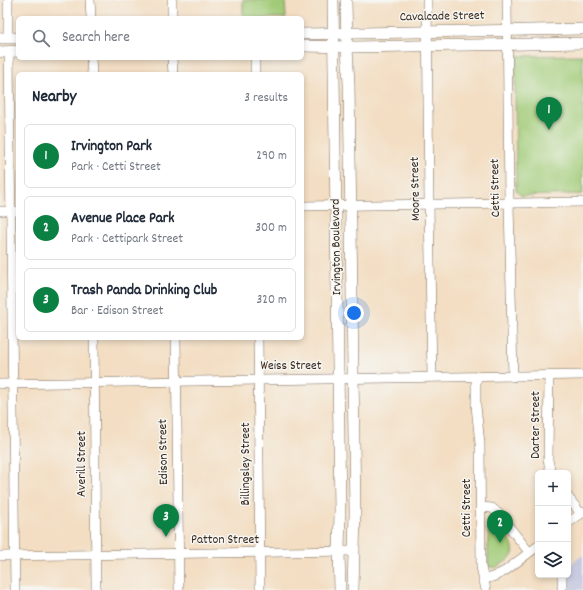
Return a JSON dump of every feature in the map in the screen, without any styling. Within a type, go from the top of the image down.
[{"type":"main road","name":"Irvington Boulevard","points":[[333,0],[340,590]]},
{"type":"main road","name":"Irvington Boulevard","points":[[346,0],[350,117],[355,512],[353,590]]},
{"type":"main road","name":"Cavalcade Street","points":[[304,34],[583,29]]},
{"type":"main road","points":[[304,46],[347,47],[583,43]]},
{"type":"main road","points":[[335,117],[350,117]]},
{"type":"main road","points":[[337,293],[352,294]]},
{"type":"main road","points":[[339,458],[354,458]]},
{"type":"street","points":[[8,0],[9,38]]},
{"type":"street","points":[[90,0],[91,16]]},
{"type":"street","points":[[172,0],[172,16]]},
{"type":"street","name":"Moore Street","points":[[427,0],[432,378]]},
{"type":"street","name":"Cetti Street","points":[[507,0],[509,203],[513,376]]},
{"type":"street","points":[[9,52],[14,211],[12,384],[15,590]]},
{"type":"street","points":[[91,60],[92,72]]},
{"type":"street","points":[[172,60],[173,72]]},
{"type":"street","points":[[255,60],[255,72]]},
{"type":"street","points":[[304,206],[583,202]]},
{"type":"street","points":[[0,211],[14,211]]},
{"type":"street","name":"Averill Street","points":[[94,340],[96,590]]},
{"type":"street","name":"Edison Street","points":[[176,340],[179,590]]},
{"type":"street","name":"Billingsley Street","points":[[258,340],[260,590]]},
{"type":"street","name":"Weiss Street","points":[[0,384],[583,375]]},
{"type":"street","name":"Darter Street","points":[[549,376],[548,460],[550,470]]},
{"type":"street","name":"Cetti Street","points":[[476,377],[476,406],[480,444],[481,567],[486,590]]},
{"type":"street","points":[[571,500],[582,513],[571,521]]},
{"type":"street","points":[[480,507],[492,508],[499,514],[529,552]]},
{"type":"street","points":[[483,580],[505,571],[535,548]]},
{"type":"street","name":"Patton Street","points":[[0,556],[353,551]]},
{"type":"street","points":[[562,578],[562,590]]},
{"type":"shaded area","points":[[583,555],[583,590],[568,590],[568,578],[571,578],[571,564]]},
{"type":"green space","points":[[243,0],[285,0],[286,16],[243,16]]},
{"type":"green space","points":[[583,55],[583,194],[521,196],[516,190],[515,71],[517,56]]},
{"type":"green space","points":[[489,521],[494,521],[508,537],[513,547],[512,556],[496,568],[488,566]]},
{"type":"place","name":"Irvington Park","points":[[549,130]]},
{"type":"place","name":"Trash Panda Drinking Club","points":[[166,537]]},
{"type":"place","name":"Avenue Place Park","points":[[500,543]]}]
